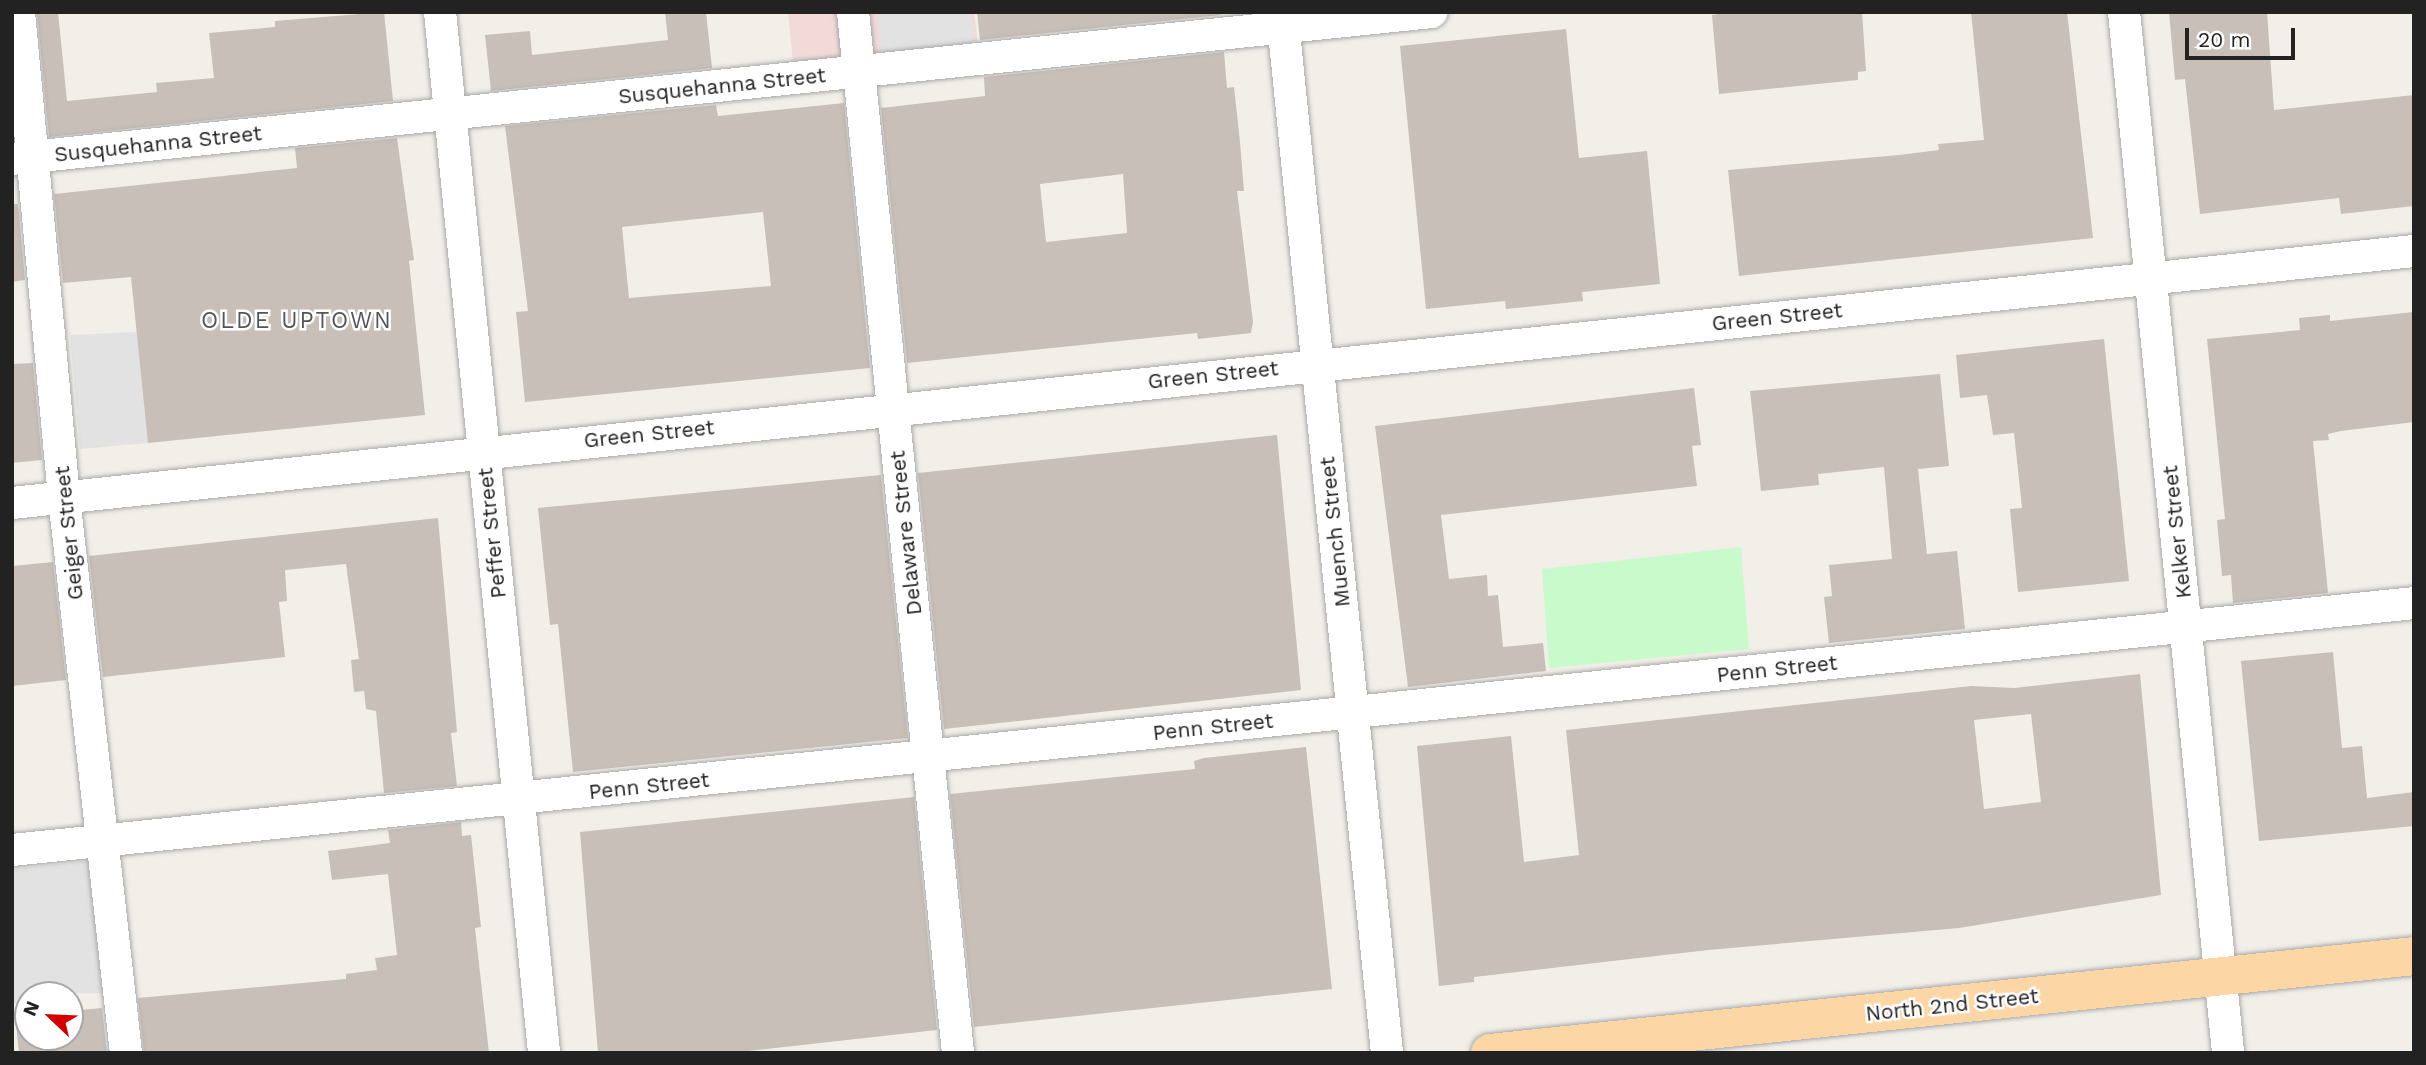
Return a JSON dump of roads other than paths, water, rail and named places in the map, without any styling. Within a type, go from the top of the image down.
[{"type":"main road","name":"North 2nd Street","points":[[1490,1053],[2414,956]]},
{"type":"street","name":"Geiger Street","points":[[19,12],[24,158],[104,840],[126,1053]]},
{"type":"street","name":"Peffer Street","points":[[440,12],[544,1053]]},
{"type":"street","name":"Delaware Street","points":[[853,12],[958,1053]]},
{"type":"street","name":"Susquehanna Street","points":[[24,158],[859,72],[1283,20],[1432,12]]},
{"type":"street","name":"Kelker Street","points":[[2124,12],[2228,1053]]},
{"type":"street","name":"Muench Street","points":[[1283,20],[1387,1053]]},
{"type":"street","name":"Green Street","points":[[12,503],[893,408],[2414,251]]},
{"type":"street","name":"Penn Street","points":[[12,850],[519,800],[2414,603]]},
{"type":"district","name":"OLDE UPTOWN","points":[[297,321]]}]
